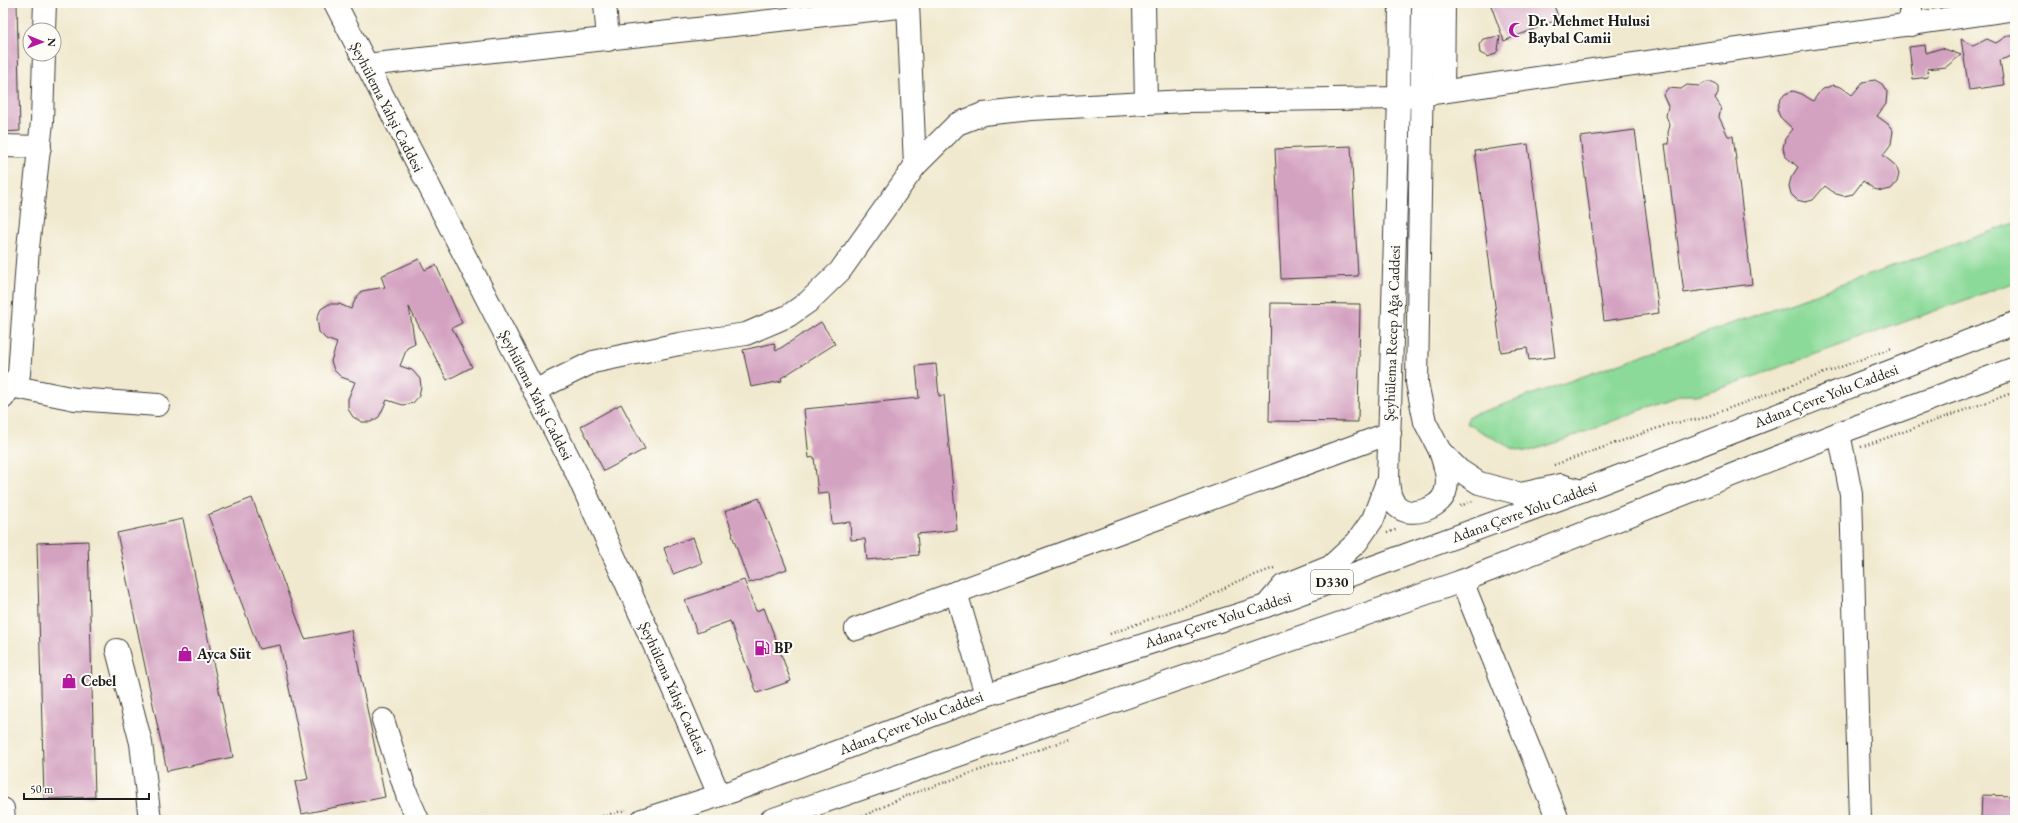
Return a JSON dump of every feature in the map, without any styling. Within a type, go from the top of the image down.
[{"type":"main road","points":[[44,22],[45,3]]},
{"type":"main road","name":"Şeyhülema Yahşi Caddesi","points":[[335,3],[577,474],[674,689],[718,795]]},
{"type":"main road","points":[[605,3],[608,40]]},
{"type":"main road","points":[[1144,3],[1146,103]]},
{"type":"main road","name":"Şeyhülema Recep Ağa Caddesi","points":[[1266,606],[1283,586],[1330,567],[1357,542],[1373,519],[1388,479],[1400,98],[1400,3]]},
{"type":"main road","name":"Şeyhülema Recep Ağa Caddesi","points":[[1423,3],[1417,383],[1425,422],[1440,451],[1459,470],[1479,483],[1521,494],[1561,485],[1581,491]]},
{"type":"main road","points":[[1443,92],[1444,3]]},
{"type":"main road","points":[[1911,3],[1911,25]]},
{"type":"main road","points":[[366,65],[608,40],[908,5],[915,166]]},
{"type":"main road","points":[[534,391],[593,362],[679,344],[746,334],[788,316],[808,302],[840,271],[915,166],[957,124],[983,114],[1031,109],[1146,103],[1400,98],[1421,96],[2015,9]]},
{"type":"main road","points":[[44,62],[42,122],[28,248],[19,374],[7,392],[158,405]]},
{"type":"main road","points":[[3,146],[40,147]]},
{"type":"main road","name":"Adana Çevre Yolu Caddesi","points":[[642,820],[718,795],[986,695],[1266,606],[1581,491],[2015,323]]},
{"type":"main road","points":[[772,820],[1462,581],[1839,433],[2015,368]]},
{"type":"main road","points":[[856,629],[1390,433]]},
{"type":"main road","points":[[1839,433],[1852,494],[1860,820]]},
{"type":"main road","points":[[1388,479],[1390,497],[1398,508],[1415,513],[1431,508],[1445,493],[1446,472],[1440,451]]},
{"type":"main road","points":[[1462,581],[1558,820]]},
{"type":"main road","points":[[956,592],[986,695]]},
{"type":"main road","points":[[117,650],[141,743],[150,820]]},
{"type":"main road","points":[[383,720],[406,795],[418,820]]},
{"type":"main road","points":[[3,809],[4,820]]},
{"type":"green space","points":[[2015,223],[2015,282],[1725,387],[1697,395],[1680,395],[1564,440],[1526,452],[1511,448],[1466,423],[1469,416]]},
{"type":"building","points":[[3,3],[17,3],[20,131],[3,132]]},
{"type":"building","name":"Dr. Mehmet Hulusi Baybal Camii","points":[[1490,3],[1553,3],[1559,19],[1504,41]]},
{"type":"building","points":[[1500,36],[1498,50],[1495,54],[1488,57],[1480,53],[1479,45],[1483,39]]},
{"type":"building","points":[[2007,36],[2015,36],[2015,55],[2000,60],[2004,85],[1969,90],[1961,39],[1973,46],[1987,39],[1996,43]]},
{"type":"building","points":[[1925,45],[1926,53],[1942,48],[1961,55],[1946,67],[1927,69],[1928,77],[1913,79],[1909,47]]},
{"type":"building","points":[[1875,80],[1882,84],[1887,92],[1886,104],[1877,116],[1888,124],[1893,131],[1891,144],[1883,155],[1896,166],[1899,174],[1897,182],[1891,189],[1882,191],[1874,189],[1863,181],[1853,194],[1844,196],[1836,194],[1825,186],[1813,200],[1805,202],[1797,200],[1791,194],[1789,186],[1791,178],[1798,167],[1785,156],[1783,148],[1785,139],[1793,129],[1780,117],[1777,109],[1780,100],[1785,94],[1793,91],[1802,94],[1813,101],[1821,90],[1833,85],[1841,87],[1852,95],[1863,82]]},
{"type":"building","points":[[1707,82],[1713,82],[1718,86],[1718,93],[1715,98],[1721,107],[1719,117],[1728,136],[1733,136],[1752,284],[1684,293],[1665,144],[1669,144],[1668,133],[1670,125],[1666,116],[1668,106],[1663,95],[1668,88],[1681,89],[1687,85],[1699,86]]},
{"type":"building","points":[[1635,130],[1659,313],[1604,321],[1580,137]]},
{"type":"building","points":[[1528,144],[1555,357],[1529,360],[1527,348],[1501,352],[1475,151]]},
{"type":"building","points":[[1351,146],[1358,276],[1281,279],[1275,149]]},
{"type":"building","points":[[419,259],[425,270],[436,265],[462,323],[452,328],[472,367],[447,380],[409,307],[415,344],[407,348],[400,366],[412,370],[420,379],[421,386],[419,396],[413,403],[403,405],[387,400],[379,417],[371,422],[362,422],[353,417],[348,409],[348,399],[355,382],[341,377],[334,370],[331,361],[337,343],[326,339],[319,332],[317,318],[321,309],[329,304],[339,304],[351,309],[356,298],[362,291],[385,287],[381,276]]},
{"type":"building","points":[[1271,303],[1360,304],[1358,422],[1269,421]]},
{"type":"building","points":[[821,322],[835,344],[781,378],[782,381],[751,387],[743,350],[774,343],[776,351]]},
{"type":"building","points":[[936,364],[939,396],[944,395],[957,530],[917,534],[919,555],[867,560],[865,539],[851,540],[850,522],[832,524],[829,493],[818,494],[814,457],[809,458],[804,409],[919,398],[916,366]]},
{"type":"building","points":[[621,404],[645,449],[604,471],[581,426]]},
{"type":"building","points":[[252,498],[305,639],[351,630],[385,797],[302,814],[295,782],[308,779],[280,645],[259,649],[208,515]]},
{"type":"building","points":[[759,498],[787,569],[749,583],[725,511]]},
{"type":"building","points":[[183,519],[233,757],[167,771],[117,533]]},
{"type":"building","points":[[693,537],[702,563],[673,574],[664,548]]},
{"type":"building","points":[[88,541],[95,797],[44,799],[37,543]]},
{"type":"building","points":[[744,580],[756,611],[764,608],[791,681],[757,693],[730,621],[697,633],[685,600]]},
{"type":"building","points":[[1982,795],[2015,796],[2015,820],[1981,820]]},
{"type":"place","name":"Dr. Mehmet Hulusi Baybal Camii","points":[[1516,30]]},
{"type":"place","name":"BP","points":[[762,648]]},
{"type":"place","name":"Ayca Süt","points":[[185,654]]},
{"type":"place","name":"Cebel","points":[[69,681]]}]
